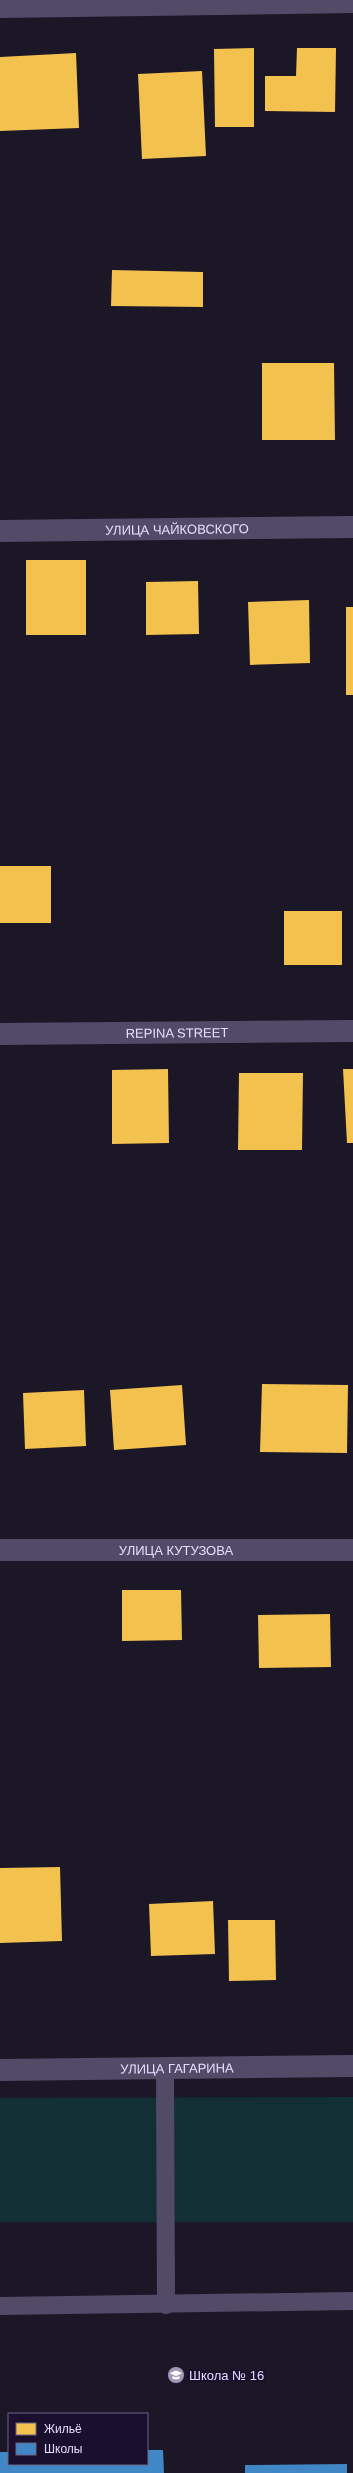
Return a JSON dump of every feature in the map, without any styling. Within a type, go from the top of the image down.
[{"type":"street","points":[[0,7],[353,2]]},
{"type":"street","name":"УЛИЦА ЧАЙКОВСКОГО","points":[[0,531],[353,527]]},
{"type":"street","name":"REPINA STREET","points":[[0,1034],[353,1031]]},
{"type":"street","name":"УЛИЦА КУТУЗОВА","points":[[0,1550],[353,1550]]},
{"type":"street","name":"УЛИЦА ГАГАРИНА","points":[[0,2070],[353,2066]]},
{"type":"lane","points":[[165,2068],[166,2305]]},
{"type":"lane","points":[[0,2306],[166,2305],[353,2301]]},
{"type":"green space","points":[[353,2097],[353,2222],[0,2222],[0,2098]]},
{"type":"building: Жильё","points":[[254,48],[254,127],[215,127],[214,49]]},
{"type":"building: Жильё","points":[[297,48],[336,48],[335,112],[265,111],[265,76],[296,76]]},
{"type":"building: Жильё","points":[[76,53],[79,128],[0,131],[0,57]]},
{"type":"building: Жильё","points":[[202,71],[206,156],[142,159],[138,74]]},
{"type":"building: Жильё","points":[[112,270],[203,272],[203,307],[111,306]]},
{"type":"building: Жильё","points":[[262,363],[334,363],[335,440],[262,440]]},
{"type":"building: Жильё","points":[[26,560],[86,560],[86,635],[26,635]]},
{"type":"building: Жильё","points":[[198,581],[199,634],[146,635],[146,582]]},
{"type":"building: Жильё","points":[[309,600],[310,663],[250,665],[248,602]]},
{"type":"building: Жильё","points":[[346,607],[353,607],[353,695],[346,695]]},
{"type":"building: Жильё","points":[[0,866],[51,866],[51,923],[0,923]]},
{"type":"building: Жильё","points":[[284,911],[342,911],[342,965],[284,965]]},
{"type":"building: Жильё","points":[[168,1069],[169,1143],[112,1144],[112,1070]]},
{"type":"building: Жильё","points":[[343,1069],[353,1069],[353,1143],[347,1143]]},
{"type":"building: Жильё","points":[[239,1073],[303,1073],[302,1150],[238,1150]]},
{"type":"building: Жильё","points":[[262,1384],[348,1385],[347,1453],[260,1452]]},
{"type":"building: Жильё","points":[[182,1385],[186,1445],[114,1450],[110,1390]]},
{"type":"building: Жильё","points":[[84,1390],[86,1446],[25,1449],[23,1393]]},
{"type":"building: Жильё","points":[[122,1590],[181,1590],[182,1640],[122,1641]]},
{"type":"building: Жильё","points":[[330,1614],[331,1667],[259,1668],[258,1615]]},
{"type":"building: Жильё","points":[[60,1867],[62,1941],[0,1943],[0,1868]]},
{"type":"building: Жильё","points":[[213,1901],[215,1954],[151,1956],[149,1904]]},
{"type":"building: Жильё","points":[[228,1920],[275,1920],[276,1980],[229,1981]]},
{"type":"building: Школы","points":[[148,2450],[163,2450],[164,2473],[0,2473],[0,2452],[8,2452],[8,2465],[148,2465]]},
{"type":"building: Школы","points":[[347,2464],[347,2473],[245,2473],[245,2465]]},
{"type":"place","name":"Школа № 16","points":[[176,2375]]}]
